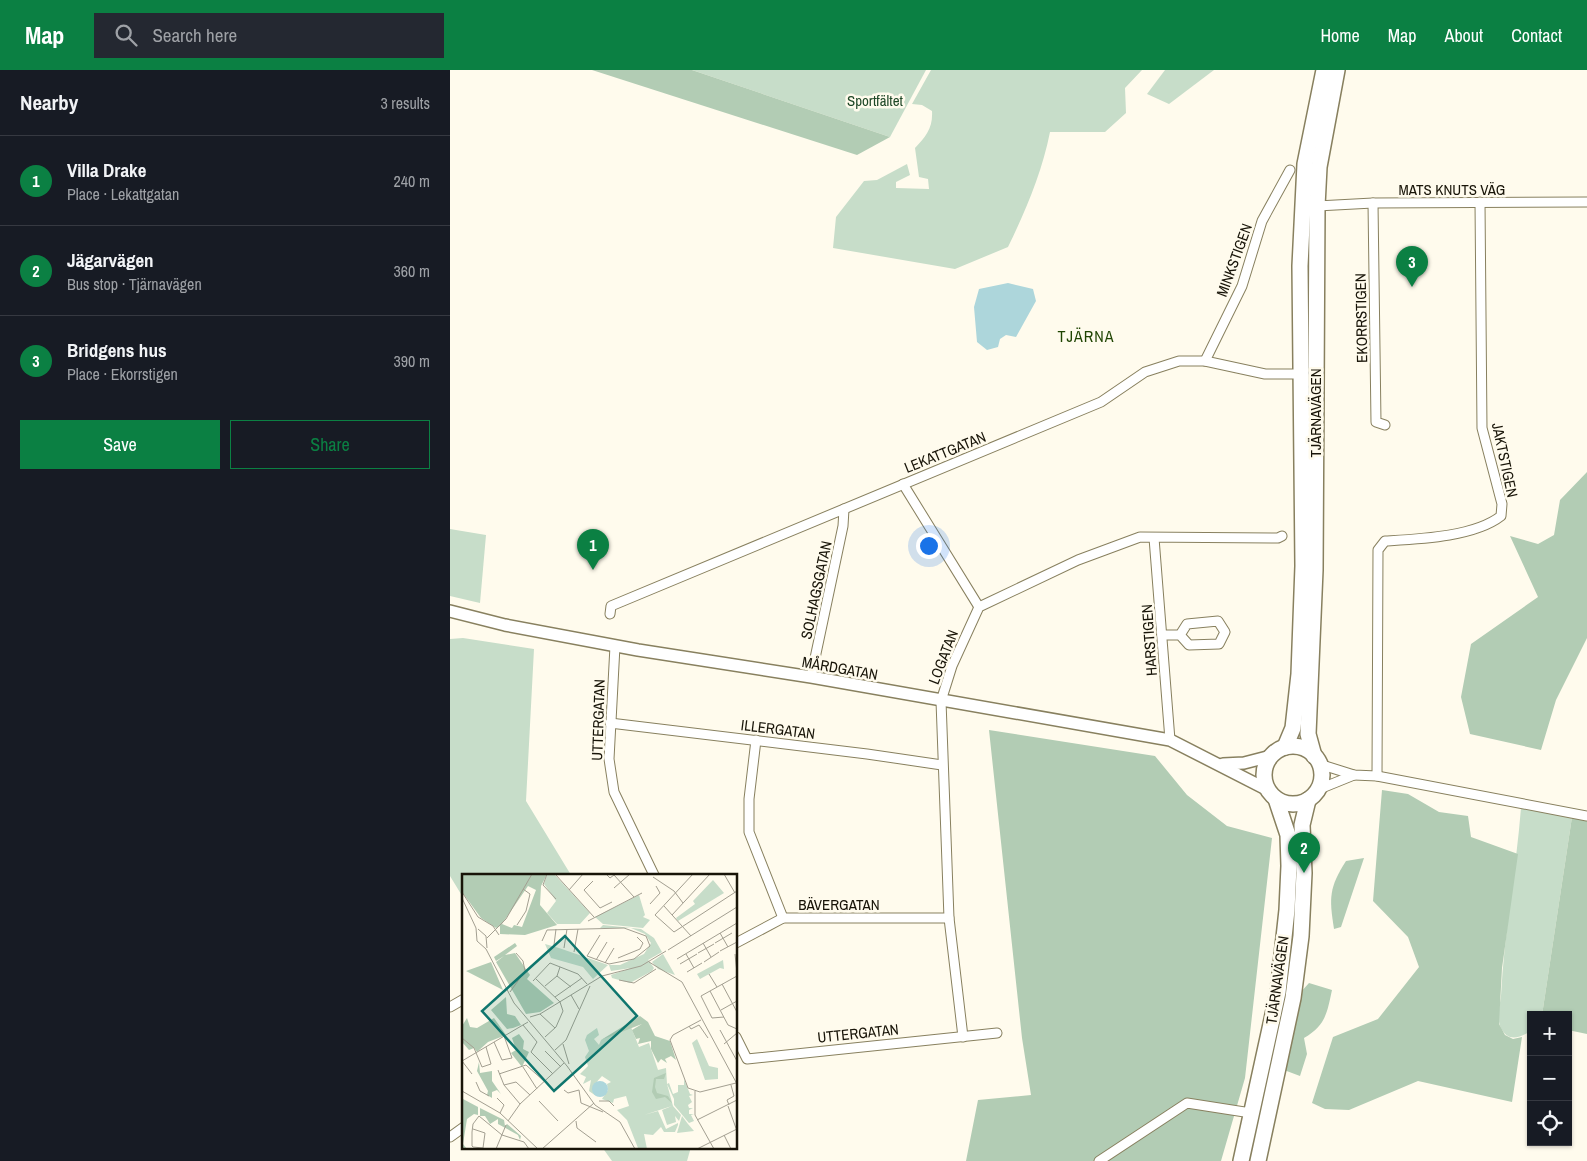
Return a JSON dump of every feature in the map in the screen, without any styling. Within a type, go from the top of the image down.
[{"type":"highway","name":"TJÄRNAVÄGEN","points":[[1286,747],[1293,728],[1299,674],[1303,566],[1300,266],[1305,164],[1324,70]]},
{"type":"highway","name":"TJÄRNAVÄGEN","points":[[1316,760],[1308,734],[1315,570],[1317,206],[1319,167],[1337,70]]},
{"type":"highway","points":[[1286,747],[1304,749],[1316,760],[1321,777],[1312,795],[1292,804],[1272,794],[1265,783],[1264,768],[1271,756],[1286,747]]},
{"type":"highway","name":"TJÄRNAVÄGEN","points":[[1241,1161],[1278,992],[1286,910],[1289,866],[1288,835],[1272,794]]},
{"type":"highway","name":"TJÄRNAVÄGEN","points":[[1258,1161],[1293,998],[1302,936],[1304,873],[1302,825],[1312,795]]},
{"type":"street","name":"MINKSTIGEN","points":[[1205,362],[1242,286],[1262,221],[1290,170]]},
{"type":"street","name":"JAKTSTIGEN","points":[[1377,776],[1378,550],[1385,541],[1437,538],[1492,523],[1501,516],[1502,504],[1482,428],[1480,202]]},
{"type":"street","name":"MATS KNUTS VÄG","points":[[1317,206],[1372,203],[1587,202]]},
{"type":"street","name":"EKORRSTIGEN","points":[[1372,203],[1376,422],[1385,425]]},
{"type":"street","name":"LEKATTGATAN","points":[[610,614],[611,606],[1101,402],[1145,372],[1179,361],[1205,362],[1265,374],[1301,374]]},
{"type":"street","points":[[903,484],[979,607],[1078,560],[1140,537],[1278,538],[1282,536]]},
{"type":"street","name":"SOLHAGSGATAN","points":[[812,677],[843,526],[844,509]]},
{"type":"street","name":"HARSTIGEN","points":[[1154,538],[1170,740]]},
{"type":"street","name":"LOGATAN","points":[[963,1037],[949,918],[941,701],[952,666],[979,607]]},
{"type":"street","name":"MÅRDGATAN","points":[[450,611],[505,625],[615,646],[812,677],[1170,740],[1221,764],[1272,794]]},
{"type":"street","points":[[1162,635],[1180,635],[1189,645],[1219,644],[1225,632],[1218,621],[1187,624],[1180,635]]},
{"type":"street","name":"UTTERGATAN","points":[[615,646],[609,759],[614,792],[654,874]]},
{"type":"street","name":"ILLERGATAN","points":[[610,723],[942,765]]},
{"type":"street","points":[[756,740],[749,799],[749,832],[783,918]]},
{"type":"street","name":"MÅRDGATAN","points":[[1221,764],[1244,763],[1271,756]]},
{"type":"street","points":[[1316,760],[1354,776],[1377,776],[1587,816]]},
{"type":"street","points":[[1312,795],[1354,776]]},
{"type":"street","name":"BÄVERGATAN","points":[[738,943],[783,918],[949,918]]},
{"type":"street","points":[[450,1007],[462,1000]]},
{"type":"street","name":"UTTERGATAN","points":[[738,1041],[747,1059],[997,1034]]},
{"type":"street","points":[[1099,1161],[1187,1103],[1252,1113]]},
{"type":"street","points":[[450,1137],[462,1128]]},
{"type":"green space","points":[[592,70],[692,70],[890,137],[857,155]]},
{"type":"green space","name":"Sportfältet","points":[[692,70],[926,70],[890,137]]},
{"type":"green space","points":[[931,70],[1142,70],[1125,88],[1126,113],[1105,132],[1050,132],[1043,162],[1033,191],[1008,247],[955,269],[833,248],[836,217],[864,181],[877,180],[907,164],[910,175],[896,182],[896,188],[929,189],[928,179],[919,177],[915,148],[928,131],[932,111],[922,105],[912,104]]},
{"type":"green space","points":[[1165,70],[1214,70],[1169,104],[1147,94]]},
{"type":"green space","points":[[1587,472],[1587,638],[1556,700],[1541,750],[1470,734],[1461,697],[1471,644],[1538,597],[1510,536],[1538,544],[1554,535],[1560,500]]},
{"type":"green space","points":[[450,529],[486,535],[480,603],[450,596]]},
{"type":"green space","points":[[463,638],[534,649],[526,801],[570,874],[462,874],[462,896],[450,876],[450,639]]},
{"type":"green space","points":[[989,730],[1155,756],[1187,795],[1227,826],[1272,838],[1245,1078],[1221,1161],[966,1161],[978,1100],[1031,1095],[1022,1038]]},
{"type":"green space","points":[[1382,790],[1408,794],[1439,812],[1468,816],[1471,837],[1518,854],[1502,968],[1499,1024],[1505,1035],[1513,1039],[1522,1037],[1512,1102],[1418,1081],[1349,1110],[1325,1109],[1312,1103],[1333,1037],[1378,1019],[1419,967],[1408,937],[1373,901]]},
{"type":"green space","points":[[1521,808],[1572,817],[1543,1011],[1527,1011],[1527,1033],[1513,1038],[1506,1035],[1503,1031],[1499,1023],[1499,1015]]},
{"type":"green space","points":[[1572,817],[1587,821],[1587,1034],[1572,1031],[1572,1011],[1543,1011]]},
{"type":"green space","points":[[1364,858],[1341,927],[1334,929],[1331,909],[1333,886],[1346,861]]},
{"type":"green space","points":[[1309,983],[1332,990],[1324,1018],[1317,1028],[1304,1038],[1307,1054],[1300,1076],[1284,1070],[1300,993]]},
{"type":"green space","points":[[603,1148],[691,1148],[687,1161],[612,1161]]},
{"type":"water","points":[[1008,283],[1033,289],[1036,301],[1016,337],[1006,335],[1000,339],[998,347],[987,350],[977,342],[974,307],[979,289]]},
{"type":"place","name":"Bridgens hus","points":[[1412,287]]},
{"type":"place","name":"Villa Drake","points":[[593,570]]},
{"type":"place","name":"Jägarvägen","points":[[1304,873]]},
{"type":"district","name":"TJÄRNA","points":[[1086,336]]}]
